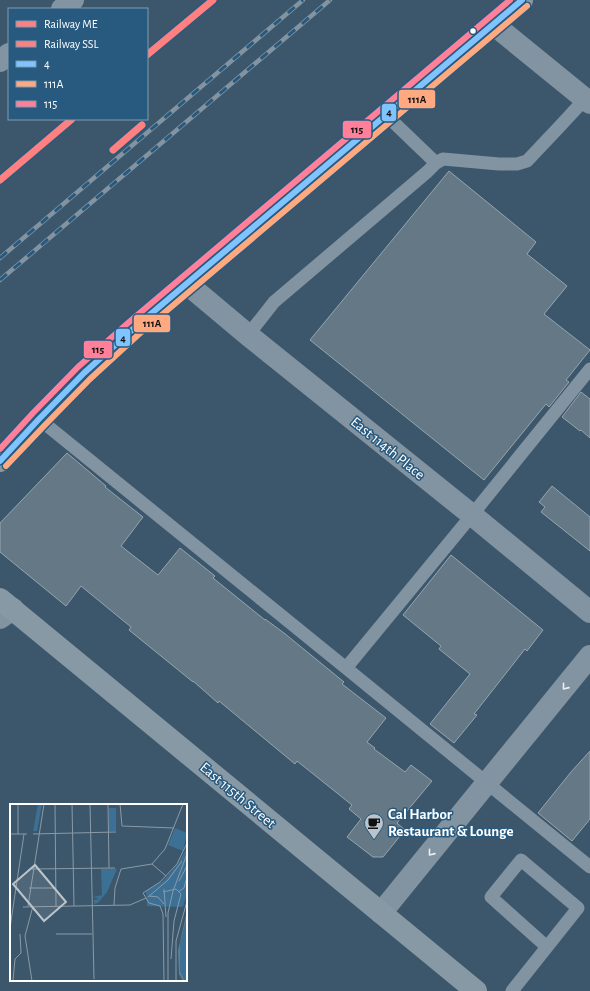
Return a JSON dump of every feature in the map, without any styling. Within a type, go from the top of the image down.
[{"type":"street","points":[[63,8],[73,0]]},
{"type":"street","points":[[0,461],[84,373],[133,329],[522,0]]},
{"type":"street","points":[[493,24],[587,101]]},
{"type":"street","points":[[0,61],[8,55]]},
{"type":"street","name":"East 114th Place","points":[[186,283],[590,612]]},
{"type":"street","name":"East 115th Street","points":[[4,609],[476,991]]},
{"type":"street","points":[[381,913],[590,656]]},
{"type":"lane","points":[[248,335],[274,302],[436,163],[443,159],[499,164],[517,164],[526,161],[587,101]]},
{"type":"lane","points":[[386,114],[436,163]]},
{"type":"lane","points":[[346,668],[590,369]]},
{"type":"lane","points":[[39,419],[590,867]]},
{"type":"lane","points":[[512,991],[547,947],[578,908],[521,860],[491,897],[547,947]]},
{"type":"building","points":[[449,171],[536,242],[527,254],[567,286],[544,314],[590,350],[566,380],[569,382],[549,407],[546,404],[484,480],[310,340]]},
{"type":"building","points":[[581,392],[590,399],[590,438],[562,417]]},
{"type":"building","points":[[67,453],[106,486],[105,487],[143,517],[121,546],[158,575],[180,548],[215,576],[213,578],[265,620],[284,633],[344,682],[342,684],[386,718],[367,742],[405,772],[411,765],[432,781],[397,823],[405,830],[383,857],[373,857],[347,837],[361,819],[349,809],[352,805],[297,761],[295,764],[219,701],[218,703],[129,630],[131,627],[81,586],[66,606],[0,552],[0,523]]},
{"type":"building","points":[[552,486],[590,517],[590,551],[541,512],[545,507],[539,502]]},
{"type":"building","points":[[451,555],[543,630],[527,651],[525,649],[474,714],[477,715],[454,743],[430,724],[470,674],[439,649],[441,646],[403,615]]},
{"type":"building","points":[[590,751],[590,819],[572,841],[538,813]]},
{"type":"railway","points":[[0,258],[303,0]]},
{"type":"railway","points":[[0,280],[330,0]]},
{"type":"rail line","name":"ME","points":[[148,54],[213,0]]},
{"type":"rail line","name":"ME","points":[[0,180],[71,120]]},
{"type":"rail line","name":"SSL","points":[[113,150],[142,125]]},
{"type":"transit line","name":"115","points":[[0,449],[78,367],[510,0]]},
{"type":"transit line","name":"4","points":[[0,461],[84,373],[133,329],[522,0]]},
{"type":"transit line","name":"111A","points":[[6,466],[90,379],[138,335],[527,6]]},
{"type":"place","name":"Cal Harbor Restaurant & Lounge","points":[[374,840]]}]
